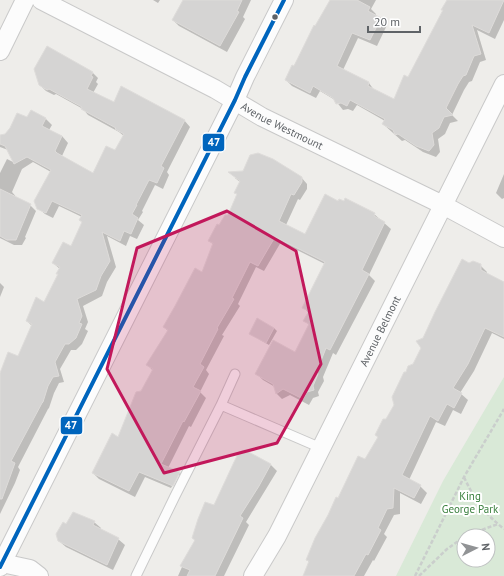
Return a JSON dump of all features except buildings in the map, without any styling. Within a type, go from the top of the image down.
[{"type":"street","points":[[0,51],[25,0]]},
{"type":"street","name":"Avenue Westmount","points":[[41,0],[215,89],[262,117],[443,206],[504,238]]},
{"type":"street","points":[[39,576],[30,569],[3,567],[284,0]]},
{"type":"street","name":"Avenue Belmont","points":[[253,576],[276,536],[504,84]]},
{"type":"lane","points":[[136,576],[235,374]]},
{"type":"lane","points":[[221,405],[320,448]]},
{"type":"path","points":[[415,576],[464,477],[504,409]]},
{"type":"path","points":[[464,477],[471,494],[504,530]]},
{"type":"path","points":[[487,528],[498,524]]},
{"type":"path","points":[[419,576],[447,549],[456,542]]},
{"type":"highlighted area","points":[[227,211],[296,251],[321,364],[277,443],[164,473],[107,369],[137,248]]},
{"type":"green space","name":"King George Park","points":[[504,377],[504,576],[396,576],[443,481]]},
{"type":"transit line","name":"47","points":[[0,567],[284,0]]}]
